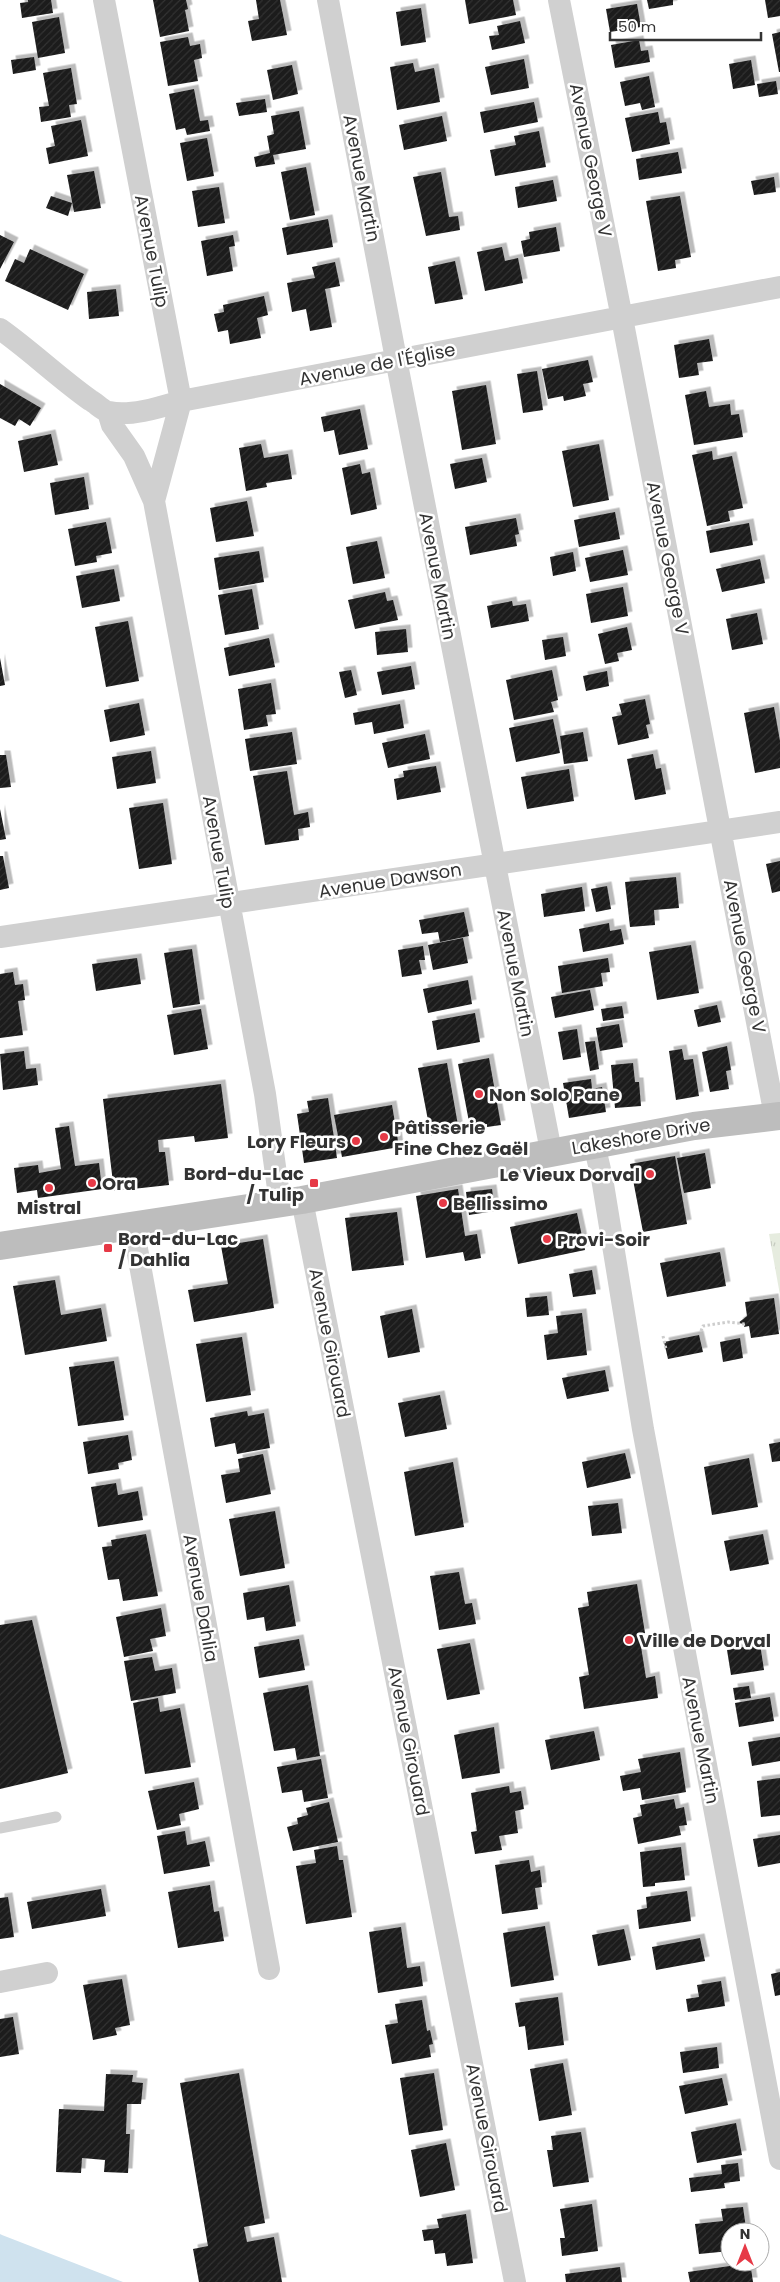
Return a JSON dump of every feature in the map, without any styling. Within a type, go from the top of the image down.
[{"type":"street","name":"Avenue Tulip","points":[[104,0],[181,401],[154,501]]},
{"type":"street","name":"Avenue Martin","points":[[328,0],[396,359],[551,1151]]},
{"type":"street","name":"Avenue George V","points":[[559,0],[777,1116]]},
{"type":"street","name":"Avenue de l'Église","points":[[108,412],[149,410],[181,401],[396,359],[780,287]]},
{"type":"street","points":[[0,329],[72,387],[108,412]]},
{"type":"street","name":"Avenue Tulip","points":[[108,412],[112,425],[134,456],[154,501],[264,1094],[291,1201]]},
{"type":"street","name":"Avenue Dawson","points":[[0,937],[780,822]]},
{"type":"street","name":"Lakeshore Drive","points":[[0,1246],[133,1227],[291,1201],[551,1151],[694,1126],[777,1116]]},
{"type":"street","name":"Avenue Martin","points":[[594,1144],[602,1178],[643,1428],[780,2159]]},
{"type":"street","name":"Avenue Girouard","points":[[291,1201],[515,2282]]},
{"type":"street","name":"Avenue Dahlia","points":[[133,1227],[269,1969]]},
{"type":"street","points":[[0,1982],[47,1973]]},
{"type":"lane","points":[[0,1828],[56,1817]]},
{"type":"path","points":[[701,1331],[703,1326],[728,1322],[745,1324]]},
{"type":"path","points":[[663,1336],[666,1349]]},
{"type":"green space","points":[[780,1233],[780,1295],[769,1234]]},
{"type":"water","points":[[0,2234],[2,2235],[123,2282],[0,2282]]},
{"type":"building","points":[[28,0],[51,0],[53,13],[22,18],[20,3],[28,2]]},
{"type":"building","points":[[153,0],[186,0],[188,9],[185,10],[189,31],[160,37]]},
{"type":"building","points":[[256,0],[280,0],[287,35],[252,41],[248,21],[259,19]]},
{"type":"building","points":[[465,0],[513,0],[516,15],[469,24]]},
{"type":"building","points":[[647,0],[673,0],[673,5],[649,9]]},
{"type":"building","points":[[765,0],[780,0],[780,16],[768,18]]},
{"type":"building","points":[[637,4],[641,27],[610,32],[606,9]]},
{"type":"building","points":[[421,8],[426,42],[401,46],[396,12]]},
{"type":"building","points":[[59,17],[65,53],[38,58],[32,22]]},
{"type":"building","points":[[520,21],[525,43],[492,50],[489,36],[499,35],[497,26]]},
{"type":"building","points":[[780,32],[780,72],[779,72],[772,34]]},
{"type":"building","points":[[188,37],[190,46],[200,44],[202,58],[194,60],[198,81],[168,86],[160,42]]},
{"type":"building","points":[[639,40],[641,51],[648,50],[650,62],[615,68],[611,45]]},
{"type":"building","points":[[34,57],[36,70],[13,74],[11,60]]},
{"type":"building","points":[[524,59],[529,88],[491,95],[485,67]]},
{"type":"building","points":[[751,60],[755,85],[733,89],[729,64]]},
{"type":"building","points":[[413,63],[415,72],[434,68],[440,102],[397,110],[390,67]]},
{"type":"building","points":[[292,65],[298,94],[273,100],[267,70]]},
{"type":"building","points":[[71,68],[77,104],[69,105],[71,117],[41,122],[39,107],[49,106],[43,73]]},
{"type":"building","points":[[649,76],[655,107],[642,110],[640,103],[625,106],[620,82]]},
{"type":"building","points":[[776,81],[778,94],[759,97],[757,84]]},
{"type":"building","points":[[194,89],[200,121],[208,120],[210,131],[187,135],[185,128],[176,130],[169,94]]},
{"type":"building","points":[[265,99],[267,112],[239,116],[236,103]]},
{"type":"building","points":[[534,102],[538,122],[484,133],[480,112]]},
{"type":"building","points":[[299,111],[306,149],[273,155],[275,164],[256,167],[254,157],[270,153],[267,136],[274,134],[271,116]]},
{"type":"building","points":[[658,112],[660,123],[666,122],[670,144],[632,152],[625,118]]},
{"type":"building","points":[[442,116],[447,141],[404,150],[399,125]]},
{"type":"building","points":[[81,120],[88,156],[49,164],[46,148],[55,146],[51,126]]},
{"type":"building","points":[[539,131],[546,167],[495,176],[490,150],[516,145],[514,136]]},
{"type":"building","points":[[207,138],[214,176],[187,181],[180,143]]},
{"type":"building","points":[[678,152],[682,173],[639,180],[636,159]]},
{"type":"building","points":[[306,167],[315,215],[290,220],[281,172]]},
{"type":"building","points":[[94,171],[101,208],[74,212],[67,175]]},
{"type":"building","points":[[441,172],[449,217],[458,216],[460,230],[426,236],[413,177]]},
{"type":"building","points":[[774,177],[776,192],[754,195],[751,181]]},
{"type":"building","points":[[553,180],[557,201],[518,208],[515,187]]},
{"type":"building","points":[[219,187],[225,223],[198,227],[192,191]]},
{"type":"building","points":[[51,196],[72,203],[68,216],[46,208]]},
{"type":"building","points":[[680,196],[691,257],[675,260],[676,268],[658,271],[646,201]]},
{"type":"building","points":[[328,219],[333,247],[287,255],[282,228]]},
{"type":"building","points":[[556,227],[560,251],[524,257],[521,241],[530,239],[529,232]]},
{"type":"building","points":[[0,235],[14,242],[0,269]]},
{"type":"building","points":[[233,235],[235,246],[229,247],[233,271],[207,276],[201,241]]},
{"type":"building","points":[[502,247],[505,261],[518,258],[523,283],[485,291],[477,252]]},
{"type":"building","points":[[30,249],[84,274],[68,310],[5,281],[15,259],[24,263]]},
{"type":"building","points":[[455,261],[463,299],[435,304],[428,267]]},
{"type":"building","points":[[335,262],[340,286],[325,289],[332,327],[310,331],[306,309],[292,312],[287,283],[315,278],[312,267]]},
{"type":"building","points":[[116,289],[119,316],[89,319],[87,292]]},
{"type":"building","points":[[264,296],[268,315],[257,318],[261,338],[230,344],[228,330],[218,332],[214,314],[224,312],[223,305]]},
{"type":"building","points":[[709,339],[713,361],[697,363],[699,375],[679,378],[674,345]]},
{"type":"building","points":[[588,360],[593,382],[583,384],[586,396],[564,401],[563,396],[548,399],[542,369]]},
{"type":"building","points":[[537,371],[543,410],[523,413],[517,374]]},
{"type":"building","points":[[0,384],[41,408],[30,426],[19,419],[15,426],[0,418]]},
{"type":"building","points":[[486,385],[496,444],[462,450],[452,391]]},
{"type":"building","points":[[706,391],[709,407],[730,404],[731,415],[739,414],[743,437],[694,445],[685,395]]},
{"type":"building","points":[[360,409],[368,449],[339,455],[334,430],[324,432],[321,417]]},
{"type":"building","points":[[51,434],[58,465],[24,472],[18,441]]},
{"type":"building","points":[[261,444],[264,458],[288,454],[292,479],[266,483],[267,487],[246,491],[239,448]]},
{"type":"building","points":[[599,444],[609,500],[573,507],[562,451]]},
{"type":"building","points":[[712,451],[713,460],[732,456],[743,508],[728,511],[730,521],[707,526],[692,455]]},
{"type":"building","points":[[482,458],[487,482],[455,489],[450,464]]},
{"type":"building","points":[[360,464],[362,474],[370,472],[377,509],[351,515],[342,468]]},
{"type":"building","points":[[84,477],[89,509],[55,515],[50,483]]},
{"type":"building","points":[[247,501],[254,536],[216,542],[210,508]]},
{"type":"building","points":[[615,512],[620,539],[579,547],[574,520]]},
{"type":"building","points":[[516,518],[519,534],[515,535],[517,546],[470,555],[465,527]]},
{"type":"building","points":[[106,522],[112,553],[96,556],[97,562],[75,566],[68,529]]},
{"type":"building","points":[[749,523],[753,545],[710,553],[706,531]]},
{"type":"building","points":[[377,541],[385,578],[353,584],[346,547]]},
{"type":"building","points":[[623,550],[628,575],[590,582],[585,558]]},
{"type":"building","points":[[259,551],[264,582],[219,590],[214,558]]},
{"type":"building","points":[[573,552],[576,571],[553,576],[550,557]]},
{"type":"building","points":[[760,559],[765,583],[722,592],[716,569]]},
{"type":"building","points":[[114,569],[120,601],[82,608],[76,576]]},
{"type":"building","points":[[623,587],[628,616],[591,623],[586,594]]},
{"type":"building","points":[[252,589],[259,629],[225,635],[218,595]]},
{"type":"building","points":[[385,592],[387,601],[393,600],[398,620],[355,629],[348,600]]},
{"type":"building","points":[[512,601],[513,606],[526,604],[529,621],[491,628],[487,606]]},
{"type":"building","points":[[757,613],[763,644],[732,650],[726,619]]},
{"type":"building","points":[[128,621],[139,681],[106,687],[95,627]]},
{"type":"building","points":[[627,627],[632,650],[617,653],[619,661],[605,664],[598,634]]},
{"type":"building","points":[[406,629],[408,652],[377,655],[375,632]]},
{"type":"building","points":[[563,637],[566,656],[545,660],[542,640]]},
{"type":"building","points":[[269,638],[275,667],[229,676],[224,648]]},
{"type":"building","points":[[0,658],[5,685],[0,686]]},
{"type":"building","points":[[411,666],[415,689],[382,695],[377,672]]},
{"type":"building","points":[[351,670],[357,695],[345,698],[339,672]]},
{"type":"building","points":[[552,670],[558,700],[551,702],[554,712],[514,720],[506,680]]},
{"type":"building","points":[[607,671],[609,686],[586,691],[583,676]]},
{"type":"building","points":[[271,683],[276,714],[266,715],[268,726],[244,730],[238,689]]},
{"type":"building","points":[[645,699],[650,724],[646,725],[649,738],[618,745],[612,717],[622,715],[619,704]]},
{"type":"building","points":[[139,703],[145,735],[110,742],[104,710]]},
{"type":"building","points":[[400,704],[404,728],[374,734],[372,722],[355,725],[353,713]]},
{"type":"building","points":[[774,707],[780,741],[780,768],[755,773],[744,713]]},
{"type":"building","points":[[553,719],[560,753],[516,762],[509,728]]},
{"type":"building","points":[[292,732],[297,764],[250,771],[245,739]]},
{"type":"building","points":[[583,732],[588,761],[564,764],[560,736]]},
{"type":"building","points":[[425,734],[430,759],[388,768],[382,743]]},
{"type":"building","points":[[151,751],[156,783],[117,789],[112,757]]},
{"type":"building","points":[[653,754],[656,769],[661,768],[666,794],[635,800],[627,759]]},
{"type":"building","points":[[0,755],[6,755],[11,787],[0,788]]},
{"type":"building","points":[[436,766],[441,792],[397,800],[394,779],[404,777],[403,771]]},
{"type":"building","points":[[569,769],[574,801],[527,809],[521,777]]},
{"type":"building","points":[[287,771],[294,815],[308,812],[310,827],[298,829],[299,840],[265,845],[253,776]]},
{"type":"building","points":[[163,803],[172,864],[139,869],[129,808]]},
{"type":"building","points":[[0,809],[6,839],[0,840]]},
{"type":"building","points":[[0,856],[3,856],[9,888],[0,890]]},
{"type":"building","points":[[780,861],[780,891],[772,893],[766,864]]},
{"type":"building","points":[[676,877],[679,908],[654,910],[655,925],[630,927],[625,882]]},
{"type":"building","points":[[607,886],[611,909],[596,912],[591,889]]},
{"type":"building","points":[[582,887],[585,911],[544,917],[541,894]]},
{"type":"building","points":[[464,912],[469,936],[440,942],[438,932],[422,934],[419,920]]},
{"type":"building","points":[[609,923],[610,931],[621,929],[624,944],[583,952],[579,929]]},
{"type":"building","points":[[463,938],[468,963],[433,970],[428,945]]},
{"type":"building","points":[[691,945],[699,993],[657,1000],[649,952]]},
{"type":"building","points":[[423,946],[425,960],[419,960],[422,974],[402,977],[398,950]]},
{"type":"building","points":[[192,949],[200,1004],[173,1008],[164,953]]},
{"type":"building","points":[[137,958],[141,984],[96,991],[92,964]]},
{"type":"building","points":[[608,958],[610,972],[601,973],[603,986],[562,993],[558,966]]},
{"type":"building","points":[[13,972],[15,985],[23,984],[25,1000],[18,1001],[23,1035],[0,1038],[0,974]]},
{"type":"building","points":[[468,980],[472,1004],[428,1013],[423,989]]},
{"type":"building","points":[[590,990],[594,1010],[555,1018],[551,997]]},
{"type":"building","points":[[717,1005],[721,1022],[698,1027],[694,1010]]},
{"type":"building","points":[[622,1006],[624,1018],[603,1021],[601,1009]]},
{"type":"building","points":[[201,1009],[208,1049],[174,1055],[167,1015]]},
{"type":"building","points":[[475,1013],[480,1042],[437,1050],[432,1021]]},
{"type":"building","points":[[619,1024],[623,1047],[600,1051],[596,1028]]},
{"type":"building","points":[[577,1029],[581,1057],[563,1060],[558,1032]]},
{"type":"building","points":[[595,1041],[599,1069],[590,1071],[585,1042]]},
{"type":"building","points":[[727,1046],[731,1070],[726,1071],[729,1089],[710,1092],[702,1052]]},
{"type":"building","points":[[682,1049],[684,1060],[693,1059],[699,1096],[676,1100],[669,1051]]},
{"type":"building","points":[[24,1051],[26,1069],[36,1068],[38,1085],[3,1090],[0,1054]]},
{"type":"building","name":"Non Solo Pane","points":[[489,1058],[501,1125],[487,1127],[487,1124],[470,1127],[458,1064]]},
{"type":"building","points":[[447,1063],[459,1131],[431,1136],[418,1068]]},
{"type":"building","points":[[633,1063],[635,1082],[639,1082],[641,1106],[615,1108],[611,1065]]},
{"type":"building","points":[[591,1079],[592,1089],[602,1087],[606,1112],[569,1118],[563,1083]]},
{"type":"building","points":[[221,1084],[228,1138],[195,1142],[194,1136],[158,1140],[159,1152],[165,1152],[169,1185],[114,1191],[103,1099]]},
{"type":"building","points":[[328,1098],[337,1158],[304,1163],[297,1114],[309,1112],[307,1101]]},
{"type":"building","points":[[392,1105],[399,1147],[342,1157],[334,1115]]},
{"type":"building","points":[[69,1126],[75,1166],[99,1163],[102,1189],[38,1198],[37,1190],[17,1193],[14,1168],[38,1165],[39,1173],[61,1169],[55,1128]]},
{"type":"building","points":[[705,1153],[711,1188],[684,1193],[677,1158]]},
{"type":"building","points":[[675,1156],[687,1224],[643,1232],[630,1164]]},
{"type":"building","points":[[458,1189],[465,1236],[477,1234],[481,1258],[465,1261],[463,1252],[426,1258],[416,1196]]},
{"type":"building","points":[[492,1189],[495,1211],[469,1215],[466,1192]]},
{"type":"building","points":[[397,1212],[404,1265],[352,1271],[345,1218]]},
{"type":"building","name":"Provi-Soir","points":[[577,1213],[585,1250],[518,1264],[510,1227]]},
{"type":"building","points":[[263,1239],[274,1308],[194,1322],[188,1290],[228,1284],[221,1246]]},
{"type":"building","points":[[720,1252],[726,1286],[667,1297],[660,1263]]},
{"type":"building","points":[[592,1270],[596,1294],[573,1297],[569,1274]]},
{"type":"building","points":[[55,1280],[61,1315],[101,1308],[107,1341],[25,1355],[13,1286]]},
{"type":"building","points":[[547,1296],[549,1315],[527,1317],[525,1298]]},
{"type":"building","points":[[774,1298],[779,1334],[751,1338],[749,1326],[744,1327],[745,1324],[738,1323],[747,1316],[745,1302]]},
{"type":"building","points":[[412,1309],[420,1352],[388,1358],[380,1316]]},
{"type":"building","points":[[582,1313],[587,1355],[547,1360],[544,1335],[558,1333],[556,1316]]},
{"type":"building","points":[[699,1335],[703,1352],[668,1359],[664,1342]]},
{"type":"building","points":[[242,1337],[251,1395],[206,1402],[196,1344]]},
{"type":"building","points":[[740,1338],[743,1358],[723,1362],[720,1342]]},
{"type":"building","points":[[114,1361],[124,1420],[78,1426],[69,1367]]},
{"type":"building","points":[[605,1370],[609,1391],[567,1399],[562,1378]]},
{"type":"building","points":[[440,1395],[447,1429],[405,1437],[398,1403]]},
{"type":"building","points":[[247,1411],[248,1416],[264,1413],[270,1448],[237,1454],[235,1443],[215,1447],[210,1418]]},
{"type":"building","points":[[128,1435],[132,1460],[118,1463],[119,1469],[88,1474],[83,1442]]},
{"type":"building","points":[[780,1442],[780,1461],[772,1462],[769,1444]]},
{"type":"building","points":[[625,1453],[631,1478],[587,1488],[582,1462]]},
{"type":"building","points":[[263,1454],[271,1494],[226,1503],[221,1475],[240,1472],[238,1459]]},
{"type":"building","points":[[749,1458],[758,1507],[712,1515],[704,1467]]},
{"type":"building","points":[[453,1462],[464,1527],[415,1536],[404,1472]]},
{"type":"building","points":[[116,1483],[118,1495],[138,1491],[143,1520],[98,1527],[91,1487]]},
{"type":"building","points":[[618,1503],[622,1533],[592,1536],[588,1506]]},
{"type":"building","points":[[275,1511],[285,1568],[240,1576],[229,1519]]},
{"type":"building","points":[[146,1534],[158,1596],[123,1601],[119,1579],[108,1580],[102,1547],[112,1546],[111,1540]]},
{"type":"building","points":[[763,1534],[769,1564],[730,1571],[724,1541]]},
{"type":"building","points":[[459,1572],[465,1604],[472,1603],[476,1624],[439,1630],[430,1576]]},
{"type":"building","points":[[637,1584],[645,1633],[639,1634],[646,1678],[655,1676],[658,1698],[584,1709],[579,1677],[589,1675],[578,1608],[589,1606],[587,1592]]},
{"type":"building","points":[[289,1585],[296,1626],[266,1631],[264,1617],[247,1620],[243,1593]]},
{"type":"building","points":[[161,1608],[166,1636],[150,1639],[153,1651],[124,1657],[116,1617]]},
{"type":"building","points":[[32,1620],[68,1773],[0,1789],[0,1625]]},
{"type":"building","points":[[299,1639],[305,1670],[259,1678],[254,1647]]},
{"type":"building","points":[[470,1643],[480,1694],[447,1700],[437,1649]]},
{"type":"building","points":[[760,1644],[764,1670],[731,1675],[727,1650]]},
{"type":"building","points":[[152,1657],[155,1671],[172,1668],[176,1693],[131,1701],[124,1661]]},
{"type":"building","points":[[308,1685],[320,1756],[297,1760],[295,1748],[274,1751],[263,1693]]},
{"type":"building","points":[[749,1686],[751,1698],[735,1700],[733,1688]]},
{"type":"building","points":[[770,1697],[774,1721],[739,1727],[735,1703]]},
{"type":"building","points":[[158,1698],[160,1712],[180,1708],[191,1767],[145,1774],[133,1703]]},
{"type":"building","points":[[494,1727],[500,1773],[462,1779],[454,1735]]},
{"type":"building","points":[[594,1731],[600,1760],[551,1770],[545,1740]]},
{"type":"building","points":[[780,1737],[780,1761],[752,1766],[748,1742]]},
{"type":"building","points":[[680,1752],[686,1792],[642,1800],[640,1788],[623,1791],[620,1776],[641,1772],[638,1759]]},
{"type":"building","points":[[321,1759],[328,1798],[304,1802],[302,1790],[282,1793],[277,1767]]},
{"type":"building","points":[[780,1778],[780,1815],[761,1817],[757,1781]]},
{"type":"building","points":[[194,1782],[199,1809],[179,1814],[181,1825],[157,1830],[148,1791]]},
{"type":"building","points":[[509,1786],[510,1793],[521,1791],[524,1809],[515,1811],[518,1833],[499,1836],[502,1850],[475,1854],[471,1832],[477,1831],[471,1793]]},
{"type":"building","points":[[674,1799],[676,1809],[684,1807],[687,1825],[679,1826],[681,1835],[638,1844],[633,1818],[642,1816],[640,1805]]},
{"type":"building","points":[[329,1802],[338,1842],[293,1851],[287,1827],[298,1824],[297,1818],[308,1815],[306,1808]]},
{"type":"building","points":[[185,1831],[187,1845],[205,1841],[210,1866],[164,1874],[157,1836]]},
{"type":"building","points":[[780,1835],[780,1863],[758,1867],[753,1839]]},
{"type":"building","points":[[337,1846],[339,1860],[343,1860],[352,1917],[306,1924],[296,1866],[316,1863],[314,1850]]},
{"type":"building","points":[[681,1847],[685,1880],[655,1883],[655,1886],[643,1887],[640,1852]]},
{"type":"building","points":[[529,1860],[531,1872],[540,1870],[542,1887],[535,1888],[538,1909],[502,1914],[495,1865]]},
{"type":"building","points":[[210,1885],[214,1912],[219,1911],[224,1941],[178,1948],[168,1892]]},
{"type":"building","points":[[101,1889],[106,1916],[32,1929],[27,1902]]},
{"type":"building","points":[[687,1891],[691,1921],[639,1929],[637,1910],[647,1908],[646,1897]]},
{"type":"building","points":[[8,1897],[14,1937],[0,1939],[0,1898]]},
{"type":"building","points":[[545,1926],[554,1980],[511,1987],[503,1933]]},
{"type":"building","points":[[401,1927],[407,1968],[420,1966],[423,1986],[378,1993],[369,1932]]},
{"type":"building","points":[[624,1929],[631,1960],[598,1966],[592,1935]]},
{"type":"building","points":[[700,1938],[705,1961],[656,1970],[652,1947]]},
{"type":"building","points":[[780,1972],[780,1995],[775,1996],[771,1974]]},
{"type":"building","points":[[122,1979],[130,2025],[115,2028],[117,2035],[93,2040],[83,1985]]},
{"type":"building","points":[[721,1981],[725,2006],[688,2012],[686,1999],[699,1997],[697,1985]]},
{"type":"building","points":[[558,1997],[564,2045],[528,2050],[525,2026],[519,2027],[515,2003]]},
{"type":"building","points":[[422,2000],[427,2031],[430,2030],[433,2044],[429,2045],[431,2057],[392,2064],[385,2025],[398,2023],[395,2004]]},
{"type":"building","points":[[13,2017],[19,2054],[0,2057],[0,2019]]},
{"type":"building","points":[[717,2047],[719,2068],[683,2073],[680,2052]]},
{"type":"building","points":[[563,2063],[572,2115],[539,2121],[530,2069]]},
{"type":"building","points":[[239,2073],[265,2223],[244,2227],[247,2242],[274,2237],[282,2282],[199,2282],[193,2249],[208,2246],[180,2083]]},
{"type":"building","points":[[434,2073],[443,2130],[409,2135],[400,2078]]},
{"type":"building","points":[[106,2074],[133,2075],[132,2082],[143,2083],[141,2104],[127,2104],[126,2134],[130,2134],[128,2173],[104,2172],[105,2160],[82,2158],[81,2173],[56,2172],[59,2109],[104,2111]]},
{"type":"building","points":[[722,2078],[728,2105],[685,2114],[679,2086]]},
{"type":"building","points":[[736,2123],[742,2155],[697,2163],[691,2132]]},
{"type":"building","points":[[581,2132],[589,2182],[553,2187],[547,2150],[553,2150],[551,2136]]},
{"type":"building","points":[[446,2143],[455,2190],[420,2197],[411,2150]]},
{"type":"building","points":[[738,2163],[740,2181],[724,2183],[725,2188],[691,2192],[689,2178],[722,2174],[721,2165]]},
{"type":"building","points":[[592,2204],[598,2251],[562,2256],[560,2238],[565,2238],[560,2209]]},
{"type":"building","points":[[743,2207],[745,2222],[720,2222],[720,2252],[699,2254],[695,2224],[723,2221],[721,2209]]},
{"type":"building","points":[[466,2214],[473,2263],[447,2266],[445,2253],[435,2254],[433,2240],[424,2241],[422,2230],[439,2228],[437,2219]]},
{"type":"building","points":[[620,2267],[622,2282],[566,2282],[565,2274]]},
{"type":"building","points":[[720,2267],[720,2272],[752,2272],[753,2282],[690,2282],[688,2272]]},
{"type":"place","name":"Non Solo Pane","points":[[479,1094]]},
{"type":"place","name":"Pâtisserie Fine Chez Gaël","points":[[384,1137]]},
{"type":"place","name":"Lory Fleurs","points":[[356,1141]]},
{"type":"place","name":"Le Vieux Dorval","points":[[650,1174]]},
{"type":"place","name":"Ora","points":[[92,1183]]},
{"type":"place","name":"Bord-du-Lac / Tulip","points":[[314,1183]]},
{"type":"place","name":"Mistral","points":[[49,1188]]},
{"type":"place","name":"Bellissimo","points":[[443,1203]]},
{"type":"place","name":"Provi-Soir","points":[[547,1239]]},
{"type":"place","name":"Bord-du-Lac / Dahlia","points":[[108,1248]]},
{"type":"place","name":"Ville de Dorval","points":[[629,1640]]}]
